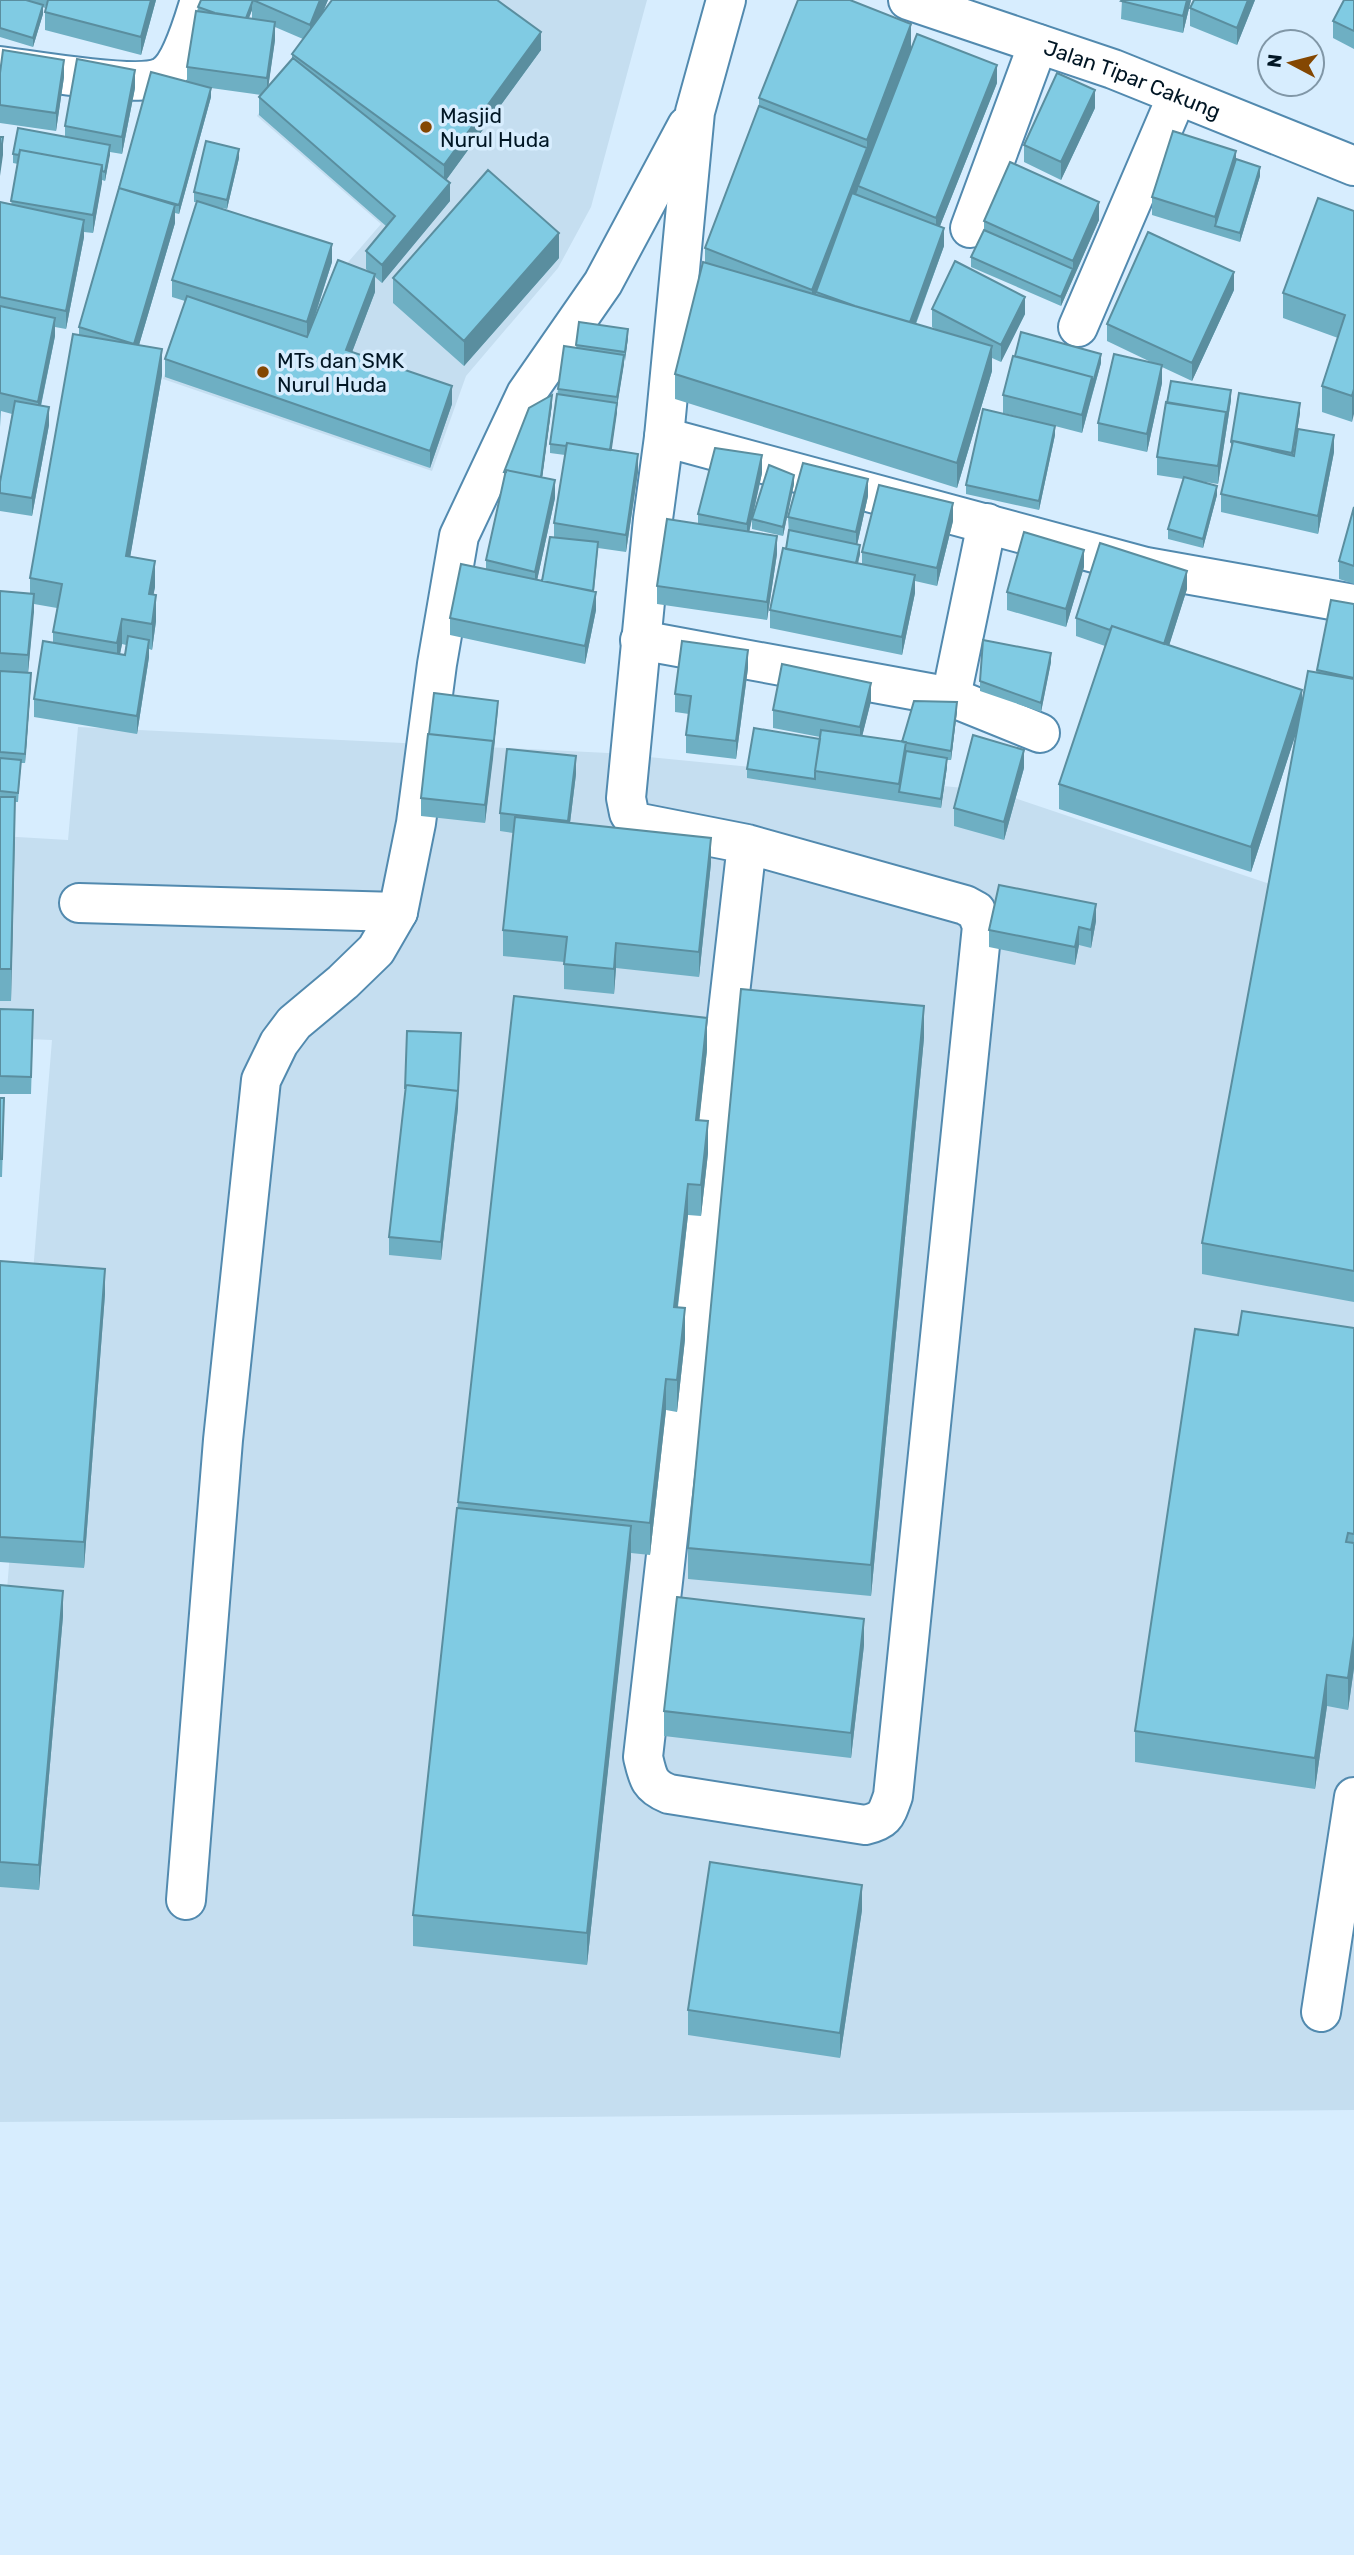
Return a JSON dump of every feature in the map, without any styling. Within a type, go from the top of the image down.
[{"type":"street","points":[[0,66],[135,82],[163,76],[176,62],[189,35],[200,0]]},
{"type":"street","points":[[726,0],[695,112],[664,437],[640,640],[626,798],[629,813],[635,822],[747,844],[965,905],[976,911],[982,926],[893,1796],[887,1814],[879,1822],[865,1825],[669,1794],[654,1788],[643,1757],[711,1027],[747,844]]},
{"type":"street","name":"Jalan Tipar Cakung","points":[[929,3],[1113,69],[1354,166]]},
{"type":"street","points":[[970,228],[1038,44]]},
{"type":"street","points":[[1078,327],[1177,96]]},
{"type":"street","points":[[186,1900],[223,1440],[261,1080],[279,1043],[294,1023],[376,950],[398,912],[416,823],[436,664],[459,536],[526,394],[603,283],[695,112]]},
{"type":"street","points":[[664,437],[1146,567],[1354,604]]},
{"type":"street","points":[[951,697],[987,523]]},
{"type":"street","points":[[640,640],[951,697],[1040,733]]},
{"type":"street","points":[[79,903],[398,912]]},
{"type":"street","points":[[1321,2012],[1354,1797]]},
{"type":"shaded area","points":[[332,0],[647,0],[591,207],[558,268],[466,376],[432,471],[163,379],[186,311],[307,352],[337,275],[381,224],[257,116]]},
{"type":"shaded area","points":[[1354,695],[1354,2110],[0,2122],[0,1675],[52,1040],[0,1038],[0,836],[68,840],[78,727],[608,753],[994,791],[1305,896]]},
{"type":"building","points":[[0,0],[26,0],[43,5],[33,38],[0,28]]},
{"type":"building","points":[[48,0],[151,0],[141,37],[45,12]]},
{"type":"building","points":[[201,0],[253,0],[246,18],[198,7]]},
{"type":"building","points":[[253,0],[320,0],[310,25]]},
{"type":"building","name":"Masjid Nurul Huda","points":[[332,0],[497,0],[541,32],[444,165],[292,54]]},
{"type":"building","points":[[798,0],[850,0],[911,24],[867,140],[759,98]]},
{"type":"building","points":[[1122,0],[1187,0],[1183,16]]},
{"type":"building","points":[[1194,0],[1248,0],[1237,28],[1190,8]]},
{"type":"building","points":[[1344,0],[1354,0],[1354,31],[1333,21]]},
{"type":"building","points":[[196,11],[275,22],[267,78],[187,67]]},
{"type":"building","points":[[917,34],[997,65],[936,218],[858,186]]},
{"type":"building","points":[[3,50],[64,60],[56,113],[0,105]]},
{"type":"building","points":[[293,58],[450,183],[382,265],[366,251],[395,216],[259,97]]},
{"type":"building","points":[[77,59],[135,70],[122,137],[65,126]]},
{"type":"building","points":[[151,72],[211,88],[179,205],[119,188]]},
{"type":"building","points":[[1057,73],[1095,90],[1061,162],[1024,145]]},
{"type":"building","points":[[759,106],[867,148],[812,290],[705,248]]},
{"type":"building","points":[[18,128],[110,145],[105,172],[102,171],[102,165],[20,150],[19,155],[13,154]]},
{"type":"building","points":[[1173,131],[1236,151],[1215,217],[1152,197]]},
{"type":"building","points":[[0,137],[3,137],[0,158]]},
{"type":"building","points":[[206,141],[239,149],[227,200],[194,192]]},
{"type":"building","points":[[20,150],[102,165],[93,215],[11,201]]},
{"type":"building","points":[[1236,159],[1260,167],[1240,233],[1215,226]]},
{"type":"building","points":[[1010,162],[1099,202],[1073,261],[984,221]]},
{"type":"building","points":[[488,170],[559,233],[464,341],[393,278]]},
{"type":"building","points":[[119,188],[175,205],[134,344],[79,327]]},
{"type":"building","points":[[852,193],[944,228],[910,322],[816,292]]},
{"type":"building","points":[[1318,198],[1354,211],[1352,396],[1322,386],[1345,315],[1283,293]]},
{"type":"building","points":[[197,201],[332,244],[307,322],[172,280]]},
{"type":"building","points":[[0,202],[84,220],[66,311],[0,297]]},
{"type":"building","points":[[984,230],[1073,269],[1061,297],[971,257]]},
{"type":"building","points":[[1148,232],[1234,272],[1192,363],[1107,324]]},
{"type":"building","name":"MTs dan SMK Nurul Huda","points":[[338,260],[375,274],[346,350],[452,386],[430,451],[165,359],[187,296],[307,337]]},
{"type":"building","points":[[955,261],[1025,297],[1001,345],[932,309]]},
{"type":"building","points":[[703,262],[992,346],[957,463],[675,374]]},
{"type":"building","points":[[0,306],[55,318],[38,402],[0,393]]},
{"type":"building","points":[[579,322],[628,329],[625,352],[576,345]]},
{"type":"building","points":[[1021,332],[1101,354],[1092,386],[1092,377],[1015,356]]},
{"type":"building","points":[[73,334],[162,349],[126,556],[155,561],[149,594],[156,595],[152,624],[122,619],[117,643],[53,632],[62,584],[30,578]]},
{"type":"building","points":[[564,346],[624,355],[617,397],[558,389]]},
{"type":"building","points":[[1114,354],[1162,365],[1147,434],[1098,423]]},
{"type":"building","points":[[1013,356],[1092,377],[1082,415],[1003,395]]},
{"type":"building","points":[[1171,381],[1231,390],[1226,420],[1226,412],[1167,403]]},
{"type":"building","points":[[1239,393],[1300,403],[1292,453],[1231,442]]},
{"type":"building","points":[[557,394],[617,403],[610,450],[567,443],[566,446],[550,444]]},
{"type":"building","points":[[552,395],[541,477],[506,470],[504,472],[529,408]]},
{"type":"building","points":[[15,401],[49,407],[32,498],[0,493]]},
{"type":"building","points":[[1166,402],[1226,412],[1218,466],[1157,457]]},
{"type":"building","points":[[983,409],[1055,426],[1039,501],[966,485]]},
{"type":"building","points":[[1298,429],[1334,435],[1318,516],[1221,494],[1233,441],[1294,456]]},
{"type":"building","points":[[567,443],[638,454],[626,535],[554,523]]},
{"type":"building","points":[[715,448],[762,455],[747,524],[698,514]]},
{"type":"building","points":[[803,463],[868,479],[856,532],[788,517]]},
{"type":"building","points":[[769,465],[794,475],[783,527],[752,519]]},
{"type":"building","points":[[506,470],[555,480],[535,572],[486,560]]},
{"type":"building","points":[[1184,477],[1217,486],[1203,539],[1168,529]]},
{"type":"building","points":[[879,485],[953,503],[937,568],[862,552]]},
{"type":"building","points":[[1354,507],[1354,566],[1339,561]]},
{"type":"building","points":[[667,519],[777,536],[767,602],[657,586]]},
{"type":"building","points":[[789,530],[860,545],[856,563],[786,549]]},
{"type":"building","points":[[1024,532],[1084,550],[1066,609],[1007,592]]},
{"type":"building","points":[[550,537],[598,542],[593,591],[542,581]]},
{"type":"building","points":[[1100,543],[1187,571],[1164,644],[1112,626],[1110,630],[1076,618]]},
{"type":"building","points":[[783,548],[915,575],[902,637],[770,610]]},
{"type":"building","points":[[461,564],[596,592],[585,646],[450,618]]},
{"type":"building","points":[[0,591],[34,594],[28,655],[0,653]]},
{"type":"building","points":[[1331,600],[1354,604],[1354,678],[1317,670]]},
{"type":"building","points":[[1112,626],[1302,690],[1251,847],[1059,784]]},
{"type":"building","points":[[128,636],[149,640],[137,716],[34,699],[43,641],[125,655]]},
{"type":"building","points":[[983,640],[1051,653],[1041,703],[980,681]]},
{"type":"building","points":[[682,641],[748,650],[736,741],[686,735],[691,696],[675,694]]},
{"type":"building","points":[[782,664],[871,683],[860,727],[773,710]]},
{"type":"building","points":[[0,671],[31,673],[25,754],[0,752]]},
{"type":"building","points":[[1308,671],[1354,679],[1354,1271],[1202,1243]]},
{"type":"building","points":[[434,693],[498,701],[493,749],[493,741],[429,734]]},
{"type":"building","points":[[914,701],[957,702],[951,751],[902,742]]},
{"type":"building","points":[[754,728],[820,739],[815,779],[747,769]]},
{"type":"building","points":[[821,730],[906,742],[899,784],[815,771]]},
{"type":"building","points":[[428,734],[493,741],[485,805],[421,798]]},
{"type":"building","points":[[973,735],[1024,750],[1004,822],[954,808]]},
{"type":"building","points":[[507,749],[576,756],[568,821],[500,813]]},
{"type":"building","points":[[906,751],[947,758],[941,799],[899,792]]},
{"type":"building","points":[[0,758],[21,760],[18,793],[0,791]]},
{"type":"building","points":[[0,797],[15,797],[11,969],[0,969]]},
{"type":"building","points":[[515,817],[711,838],[699,952],[616,943],[614,969],[564,964],[567,937],[503,930]]},
{"type":"building","points":[[999,885],[1096,904],[1091,930],[1079,927],[1075,947],[989,930]]},
{"type":"building","points":[[741,989],[924,1006],[871,1565],[688,1548]]},
{"type":"building","points":[[514,996],[707,1018],[696,1120],[708,1121],[701,1185],[688,1184],[674,1307],[685,1308],[677,1380],[666,1379],[650,1523],[458,1502]]},
{"type":"building","points":[[0,1009],[33,1010],[31,1077],[0,1076]]},
{"type":"building","points":[[407,1031],[461,1033],[458,1091],[406,1085],[405,1089]]},
{"type":"building","points":[[406,1085],[458,1091],[441,1242],[389,1237]]},
{"type":"building","points":[[0,1098],[4,1098],[2,1159],[0,1159]]},
{"type":"building","points":[[0,1261],[105,1269],[84,1542],[0,1537]]},
{"type":"building","points":[[1242,1311],[1354,1328],[1354,1534],[1348,1533],[1346,1542],[1354,1543],[1354,1636],[1348,1678],[1327,1675],[1315,1758],[1135,1731],[1195,1329],[1238,1335]]},
{"type":"building","points":[[457,1508],[631,1526],[587,1933],[413,1915]]},
{"type":"building","points":[[0,1585],[63,1591],[39,1865],[0,1862]]},
{"type":"building","points":[[677,1597],[864,1619],[851,1733],[664,1711]]},
{"type":"building","points":[[710,1862],[862,1885],[840,2033],[688,2010]]},
{"type":"place","name":"Masjid Nurul Huda","points":[[426,127]]},
{"type":"place","name":"MTs dan SMK Nurul Huda","points":[[263,372]]}]
